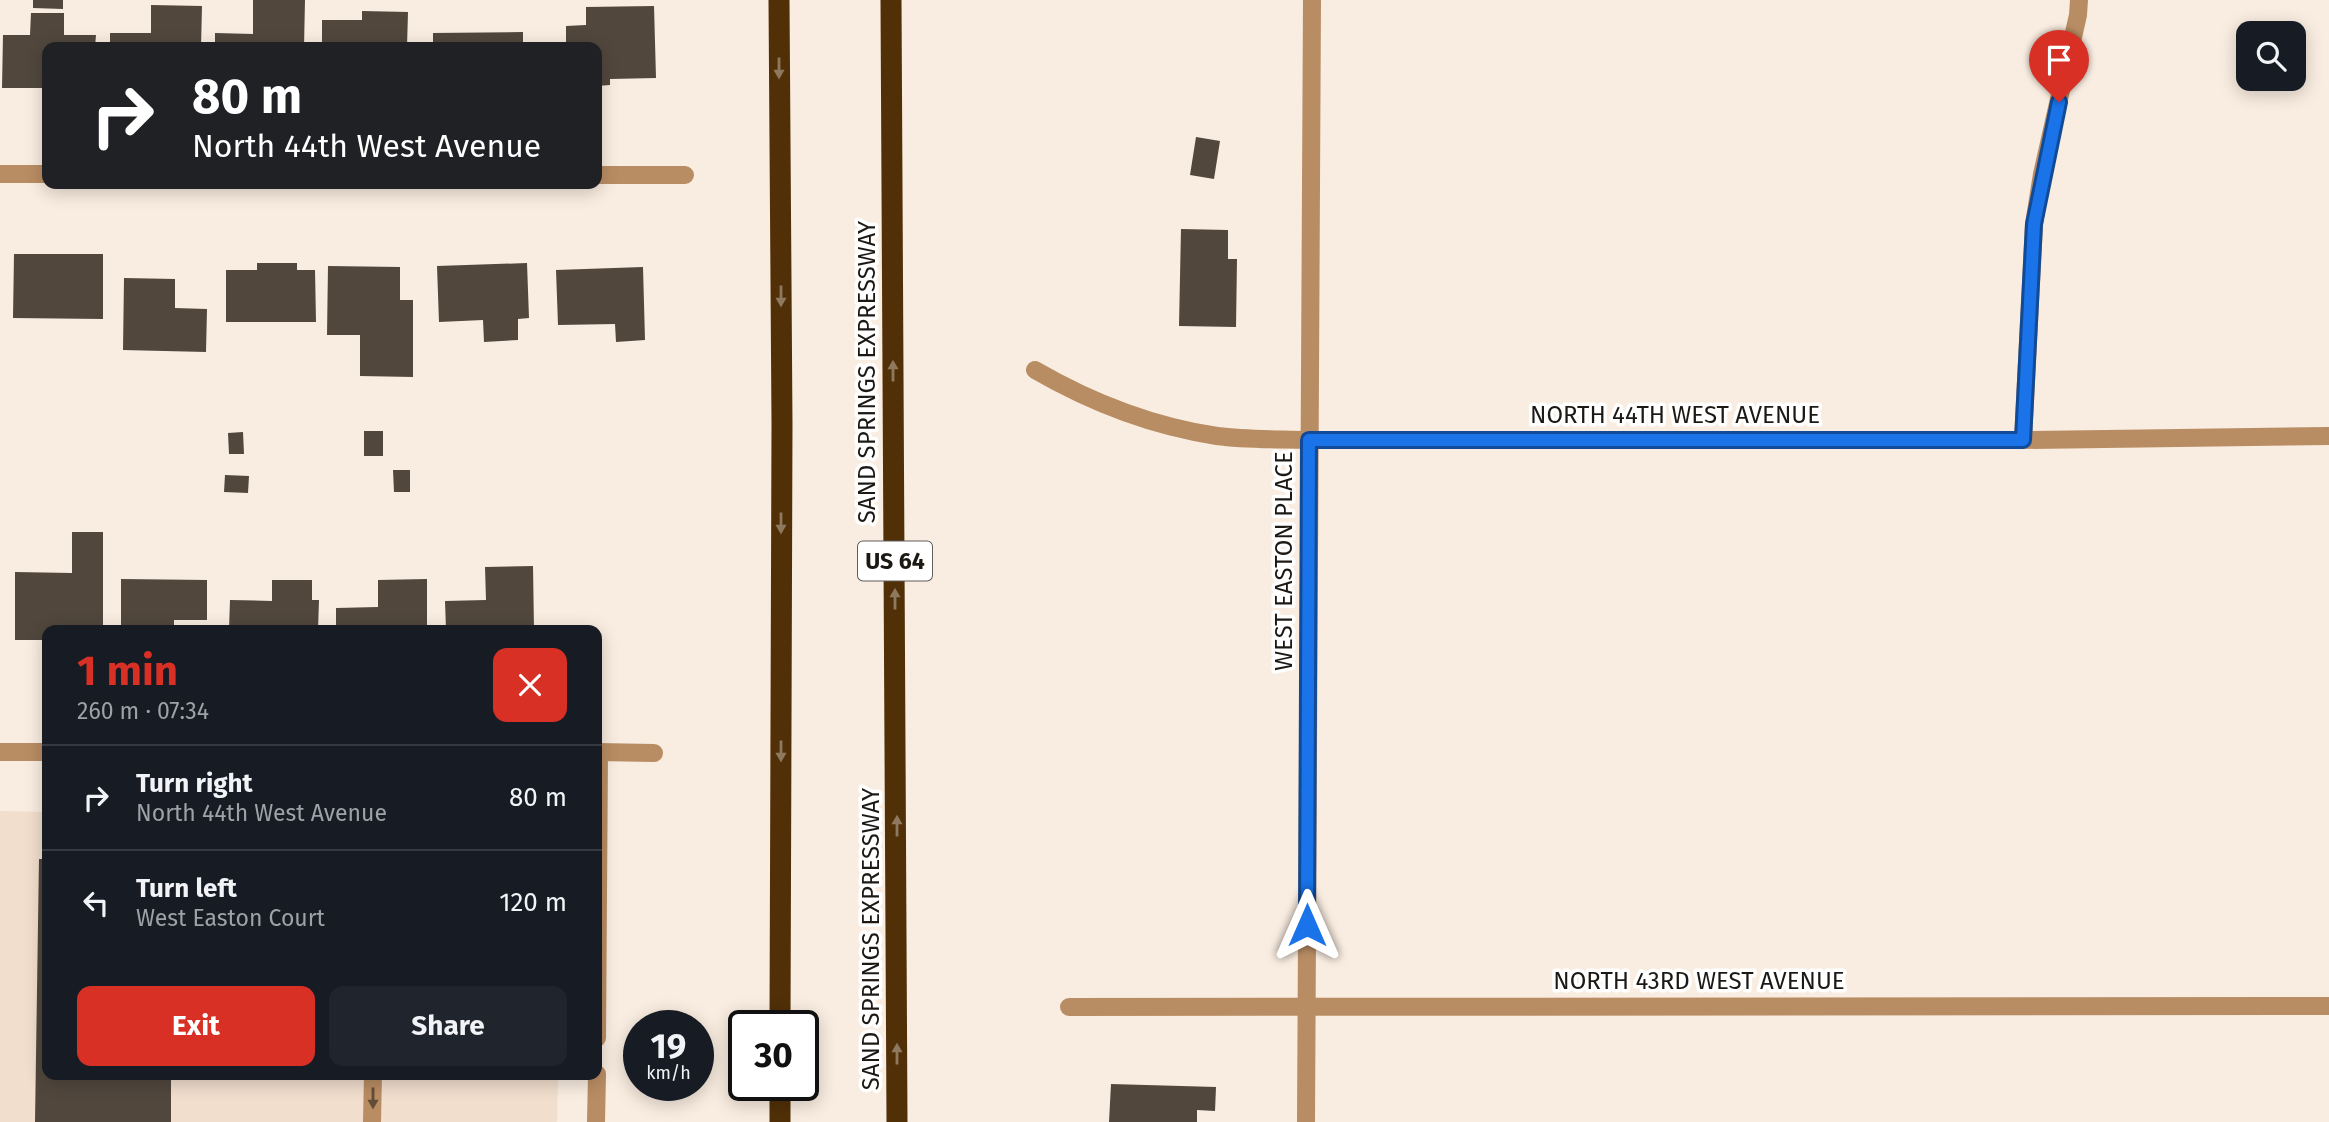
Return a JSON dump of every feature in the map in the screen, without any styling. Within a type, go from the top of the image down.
[{"type":"highway","points":[[779,0],[782,411],[780,1010]]},
{"type":"highway","name":"SAND SPRINGS EXPRESSWAY","points":[[891,0],[897,1122]]},
{"type":"highway","points":[[779,1122],[780,1101]]},
{"type":"street","name":"WEST EASTON PLACE","points":[[1306,1122],[1312,0]]},
{"type":"street","points":[[2023,440],[2034,224],[2079,0]]},
{"type":"street","points":[[0,174],[42,174]]},
{"type":"street","points":[[602,174],[685,175]]},
{"type":"street","name":"NORTH 44TH WEST AVENUE","points":[[1035,370],[1108,408],[1177,429],[1220,437],[1309,440],[2023,440],[2329,436]]},
{"type":"street","points":[[0,751],[42,751]]},
{"type":"street","points":[[602,751],[654,752]]},
{"type":"street","name":"NORTH 43RD WEST AVENUE","points":[[1069,1007],[2329,1006]]},
{"type":"street","points":[[372,1122],[373,1080]]},
{"type":"street","points":[[596,1122],[597,1080]]},
{"type":"shaded area","points":[[0,811],[42,812],[42,1080],[558,1080],[557,1122],[0,1122]]},
{"type":"building","points":[[33,0],[63,0],[63,9],[33,8]]},
{"type":"building","points":[[253,0],[305,0],[304,42],[215,42],[215,33],[253,34]]},
{"type":"building","points":[[151,5],[202,6],[201,42],[110,42],[110,33],[151,33]]},
{"type":"building","points":[[654,6],[656,78],[610,79],[610,85],[602,86],[602,42],[566,42],[566,26],[586,25],[586,7]]},
{"type":"building","points":[[362,11],[408,12],[407,42],[322,42],[322,20],[362,20]]},
{"type":"building","points":[[31,13],[64,13],[64,35],[96,35],[95,42],[42,42],[42,88],[2,88],[3,35],[30,35]]},
{"type":"building","points":[[523,32],[523,42],[433,42],[433,33]]},
{"type":"building","points":[[1196,137],[1220,141],[1214,179],[1190,175]]},
{"type":"building","points":[[1181,229],[1228,230],[1228,259],[1237,259],[1236,327],[1179,326]]},
{"type":"building","points":[[14,254],[103,254],[103,319],[13,318]]},
{"type":"building","points":[[257,263],[297,263],[297,270],[315,270],[316,322],[226,322],[226,270],[257,270]]},
{"type":"building","points":[[527,263],[529,318],[518,319],[518,340],[484,342],[483,320],[439,322],[437,266]]},
{"type":"building","points":[[328,266],[400,267],[400,300],[413,300],[413,377],[360,376],[360,335],[327,335]]},
{"type":"building","points":[[643,267],[645,340],[616,342],[615,324],[558,325],[556,270]]},
{"type":"building","points":[[124,278],[175,279],[175,308],[207,309],[206,352],[123,350]]},
{"type":"building","points":[[364,431],[383,431],[383,456],[364,456]]},
{"type":"building","points":[[243,432],[244,454],[229,454],[228,433]]},
{"type":"building","points":[[393,470],[410,470],[410,492],[394,492]]},
{"type":"building","points":[[225,475],[249,476],[248,493],[224,492]]},
{"type":"building","points":[[72,532],[103,532],[103,625],[42,625],[42,640],[15,640],[15,572],[72,573]]},
{"type":"building","points":[[533,566],[534,625],[446,625],[445,601],[486,600],[485,567]]},
{"type":"building","points":[[121,579],[207,580],[207,620],[174,620],[174,625],[121,625]]},
{"type":"building","points":[[427,579],[427,625],[336,625],[336,608],[378,607],[378,580]]},
{"type":"building","points":[[272,580],[312,580],[312,600],[319,600],[318,625],[229,625],[230,600],[272,601]]},
{"type":"building","points":[[39,859],[42,859],[42,1080],[171,1080],[171,1122],[35,1122]]},
{"type":"building","points":[[1111,1084],[1216,1087],[1215,1111],[1197,1110],[1197,1122],[1109,1122]]},
{"type":"route","points":[[1307,925],[1309,440],[2023,440],[2034,224],[2042,174],[2059,102]]}]
